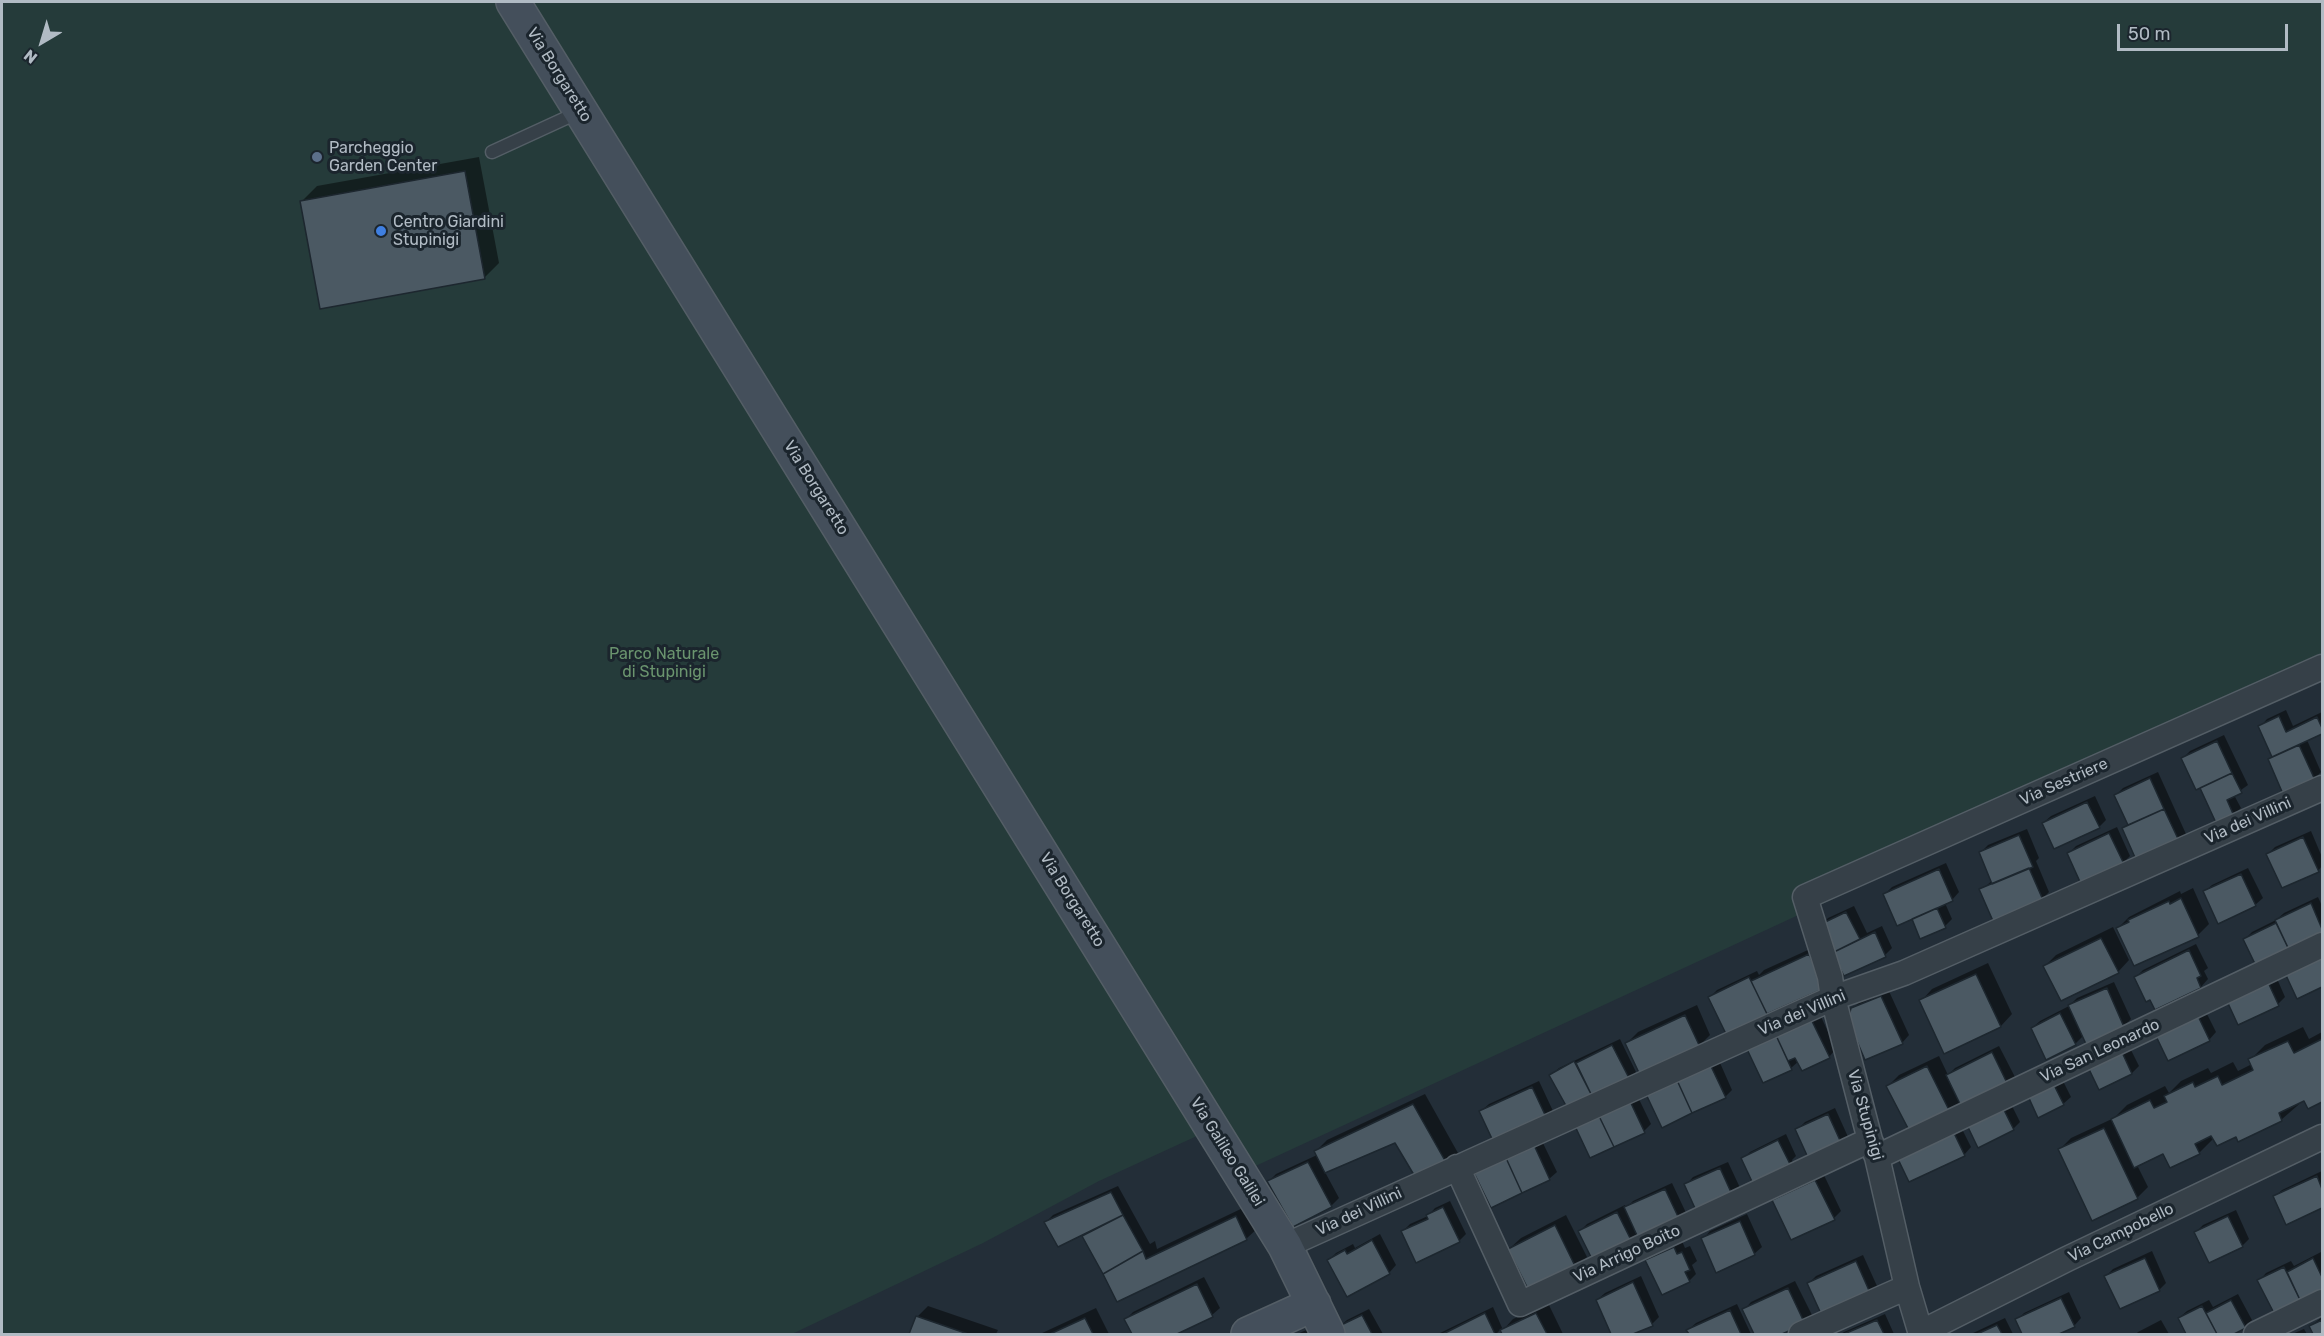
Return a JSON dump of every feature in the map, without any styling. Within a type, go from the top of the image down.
[{"type":"street","name":"Via Borgaretto","points":[[513,2],[1118,974]]},
{"type":"street","name":"Via Sestriere","points":[[1805,897],[2322,667]]},
{"type":"street","name":"Via dei Villini","points":[[1285,1246],[1833,998],[1904,973],[2322,788]]},
{"type":"street","name":"Via Stupinigi","points":[[1805,897],[1830,977],[1833,998],[1921,1334]]},
{"type":"street","name":"Via San Leonardo","points":[[1873,1149],[2322,945]]},
{"type":"street","name":"Via Galileo Galilei","points":[[1118,974],[1285,1246],[1328,1335]]},
{"type":"street","name":"Via Campobello","points":[[1921,1334],[2067,1258],[2322,1137]]},
{"type":"street","name":"Via Arrigo Boito","points":[[1457,1167],[1520,1304],[1873,1149]]},
{"type":"street","points":[[1800,1335],[1907,1287]]},
{"type":"street","points":[[2256,1335],[2322,1302]]},
{"type":"street","points":[[1248,1335],[1314,1304]]},
{"type":"lane","points":[[492,152],[582,111]]},
{"type":"green space","name":"Parco Naturale di Stupinigi","points":[[2,2],[2322,2],[2322,673],[1249,1169],[1223,1124],[1099,1181],[983,1243],[792,1334],[2,1334]]},
{"type":"building","points":[[465,171],[485,279],[320,309],[300,201]]},
{"type":"building","points":[[2279,716],[2286,732],[2317,717],[2322,734],[2272,757],[2258,726]]},
{"type":"building","points":[[2217,741],[2232,773],[2196,790],[2181,758]]},
{"type":"building","points":[[2299,745],[2315,780],[2283,794],[2268,759]]},
{"type":"building","points":[[2232,773],[2242,793],[2227,800],[2234,816],[2217,825],[2200,788]]},
{"type":"building","points":[[2150,778],[2164,809],[2128,825],[2114,795]]},
{"type":"building","points":[[2087,802],[2100,828],[2054,849],[2042,823]]},
{"type":"building","points":[[2164,809],[2180,843],[2137,862],[2122,828]]},
{"type":"building","points":[[2109,833],[2124,864],[2081,884],[2067,853]]},
{"type":"building","points":[[2019,835],[2033,867],[1992,884],[1979,852]]},
{"type":"building","points":[[2303,837],[2319,872],[2282,888],[2266,854]]},
{"type":"building","points":[[2029,868],[2043,900],[1993,921],[1979,889]]},
{"type":"building","points":[[1939,869],[1953,901],[1897,926],[1883,894]]},
{"type":"building","points":[[2241,874],[2256,906],[2218,924],[2203,891]]},
{"type":"building","points":[[2181,898],[2199,937],[2134,966],[2116,928],[2169,901],[2170,904]]},
{"type":"building","points":[[2311,903],[2322,929],[2322,940],[2291,954],[2275,920]]},
{"type":"building","points":[[1937,908],[1946,928],[1920,939],[1912,919]]},
{"type":"building","points":[[1846,912],[1860,939],[1832,953],[1819,925]]},
{"type":"building","points":[[2276,923],[2291,954],[2258,970],[2243,939]]},
{"type":"building","points":[[1875,932],[1886,957],[1844,976],[1832,953]]},
{"type":"building","points":[[2101,938],[2119,973],[2061,1001],[2043,966]]},
{"type":"building","points":[[2189,950],[2201,976],[2197,978],[2201,988],[2155,1010],[2150,1000],[2146,1002],[2134,977]]},
{"type":"building","points":[[1809,954],[1825,988],[1767,1014],[1751,981]]},
{"type":"building","points":[[2322,954],[2322,987],[2297,999],[2284,971]]},
{"type":"building","points":[[1976,974],[2001,1027],[1944,1054],[1919,1000]]},
{"type":"building","points":[[1749,977],[1769,1018],[1728,1038],[1708,997]]},
{"type":"building","points":[[2267,980],[2279,1006],[2238,1025],[2226,999]]},
{"type":"building","points":[[2107,988],[2124,1027],[2086,1044],[2068,1005]]},
{"type":"building","points":[[1881,996],[1903,1044],[1865,1060],[1848,1020],[1851,1008]]},
{"type":"building","points":[[2060,1013],[2076,1045],[2046,1060],[2031,1028]]},
{"type":"building","points":[[2197,1014],[2210,1041],[2168,1061],[2155,1034]]},
{"type":"building","points":[[1685,1015],[1700,1047],[1640,1075],[1625,1043]]},
{"type":"building","points":[[1809,1015],[1830,1058],[1802,1071],[1795,1058],[1788,1061],[1774,1031]]},
{"type":"building","points":[[1774,1031],[1792,1070],[1763,1083],[1745,1045]]},
{"type":"building","points":[[2322,1039],[2322,1102],[2308,1109],[2304,1101],[2279,1113],[2282,1121],[2238,1142],[2236,1137],[2217,1146],[2211,1136],[2195,1144],[2200,1154],[2170,1168],[2163,1154],[2134,1168],[2111,1119],[2150,1100],[2154,1108],[2167,1102],[2164,1096],[2193,1082],[2195,1087],[2218,1076],[2222,1085],[2253,1070],[2248,1059],[2288,1041],[2294,1053]]},
{"type":"building","points":[[1612,1045],[1630,1080],[1593,1098],[1576,1063]]},
{"type":"building","points":[[2121,1050],[2132,1074],[2099,1090],[2087,1065]]},
{"type":"building","points":[[1992,1052],[2008,1085],[1962,1108],[1946,1075]]},
{"type":"building","points":[[1574,1061],[1593,1098],[1569,1111],[1549,1075]]},
{"type":"building","points":[[1709,1062],[1726,1098],[1692,1113],[1676,1078]]},
{"type":"building","points":[[1927,1066],[1951,1114],[1911,1134],[1886,1086]]},
{"type":"building","points":[[1676,1078],[1692,1113],[1662,1128],[1645,1092]]},
{"type":"building","points":[[2053,1083],[2064,1105],[2038,1118],[2028,1096]]},
{"type":"building","points":[[1532,1087],[1547,1119],[1494,1143],[1479,1111]]},
{"type":"building","points":[[1629,1099],[1645,1133],[1614,1147],[1598,1114]]},
{"type":"building","points":[[1413,1104],[1448,1166],[1417,1180],[1395,1143],[1325,1173],[1314,1151]]},
{"type":"building","points":[[2002,1106],[2014,1130],[1978,1148],[1966,1123]]},
{"type":"building","points":[[1598,1114],[1614,1147],[1590,1158],[1574,1124]]},
{"type":"building","points":[[1828,1114],[1843,1147],[1810,1162],[1795,1129]]},
{"type":"building","points":[[2104,1128],[2138,1199],[2092,1221],[2058,1149]]},
{"type":"building","points":[[1953,1131],[1965,1156],[1909,1182],[1897,1157]]},
{"type":"building","points":[[1778,1140],[1790,1164],[1785,1166],[1788,1172],[1755,1188],[1741,1158]]},
{"type":"building","points":[[1534,1145],[1550,1180],[1522,1193],[1506,1158]]},
{"type":"building","points":[[1506,1158],[1522,1193],[1491,1208],[1474,1173]]},
{"type":"building","points":[[1308,1162],[1332,1207],[1293,1227],[1267,1181]]},
{"type":"building","points":[[1720,1168],[1735,1201],[1699,1217],[1684,1184]]},
{"type":"building","points":[[2317,1176],[2322,1189],[2322,1208],[2286,1225],[2273,1196]]},
{"type":"building","points":[[1815,1180],[1835,1220],[1791,1240],[1772,1200]]},
{"type":"building","points":[[1665,1189],[1682,1225],[1641,1244],[1624,1207]]},
{"type":"building","points":[[1111,1192],[1123,1215],[1058,1247],[1044,1222]]},
{"type":"building","points":[[1443,1207],[1460,1242],[1416,1263],[1401,1231],[1428,1219],[1426,1215]]},
{"type":"building","points":[[1617,1212],[1634,1246],[1595,1265],[1578,1231]]},
{"type":"building","points":[[1123,1215],[1143,1251],[1103,1274],[1082,1236]]},
{"type":"building","points":[[1236,1216],[1247,1240],[1117,1302],[1103,1274],[1143,1251],[1146,1259]]},
{"type":"building","points":[[2228,1216],[2243,1247],[2209,1263],[2194,1232]]},
{"type":"building","points":[[1740,1221],[1755,1255],[1716,1273],[1701,1238]]},
{"type":"building","points":[[1555,1225],[1577,1270],[1530,1293],[1508,1249]]},
{"type":"building","points":[[1372,1240],[1390,1274],[1347,1297],[1327,1260],[1345,1250],[1347,1254]]},
{"type":"building","points":[[1674,1247],[1677,1254],[1682,1252],[1690,1270],[1685,1272],[1690,1282],[1662,1295],[1645,1260]]},
{"type":"building","points":[[2145,1258],[2160,1291],[2120,1309],[2104,1276]]},
{"type":"building","points":[[2313,1258],[2322,1277],[2322,1291],[2301,1302],[2287,1272]]},
{"type":"building","points":[[1856,1261],[1871,1295],[1822,1316],[1807,1283]]},
{"type":"building","points":[[2284,1267],[2301,1302],[2275,1315],[2257,1280]]},
{"type":"building","points":[[1633,1282],[1653,1326],[1633,1334],[1611,1334],[1596,1300]]},
{"type":"building","points":[[1197,1284],[1213,1317],[1177,1334],[1132,1334],[1124,1319]]},
{"type":"building","points":[[1788,1288],[1805,1324],[1782,1334],[1754,1334],[1742,1309]]},
{"type":"building","points":[[2061,1298],[2075,1327],[2059,1334],[2022,1334],[2015,1319]]},
{"type":"building","points":[[2231,1300],[2246,1328],[2234,1334],[2217,1334],[2206,1313]]},
{"type":"building","points":[[2202,1306],[2217,1334],[2186,1334],[2178,1318]]},
{"type":"building","points":[[1730,1310],[1741,1334],[1689,1334],[1686,1330]]},
{"type":"building","points":[[1485,1313],[1495,1334],[1443,1334]]},
{"type":"building","points":[[1536,1313],[1547,1334],[1502,1334],[1500,1330]]},
{"type":"building","points":[[1362,1315],[1372,1334],[1341,1334],[1337,1327]]},
{"type":"building","points":[[916,1316],[968,1334],[909,1334]]},
{"type":"building","points":[[1085,1318],[1093,1334],[1050,1334]]},
{"type":"building","points":[[1877,1320],[1884,1334],[1844,1334]]},
{"type":"building","points":[[2322,1320],[2322,1334],[2313,1334],[2309,1326]]},
{"type":"building","points":[[1997,1325],[2002,1334],[1977,1334]]},
{"type":"place","name":"Parcheggio Garden Center","points":[[317,157]]},
{"type":"place","name":"Centro Giardini Stupinigi","points":[[381,231]]}]
